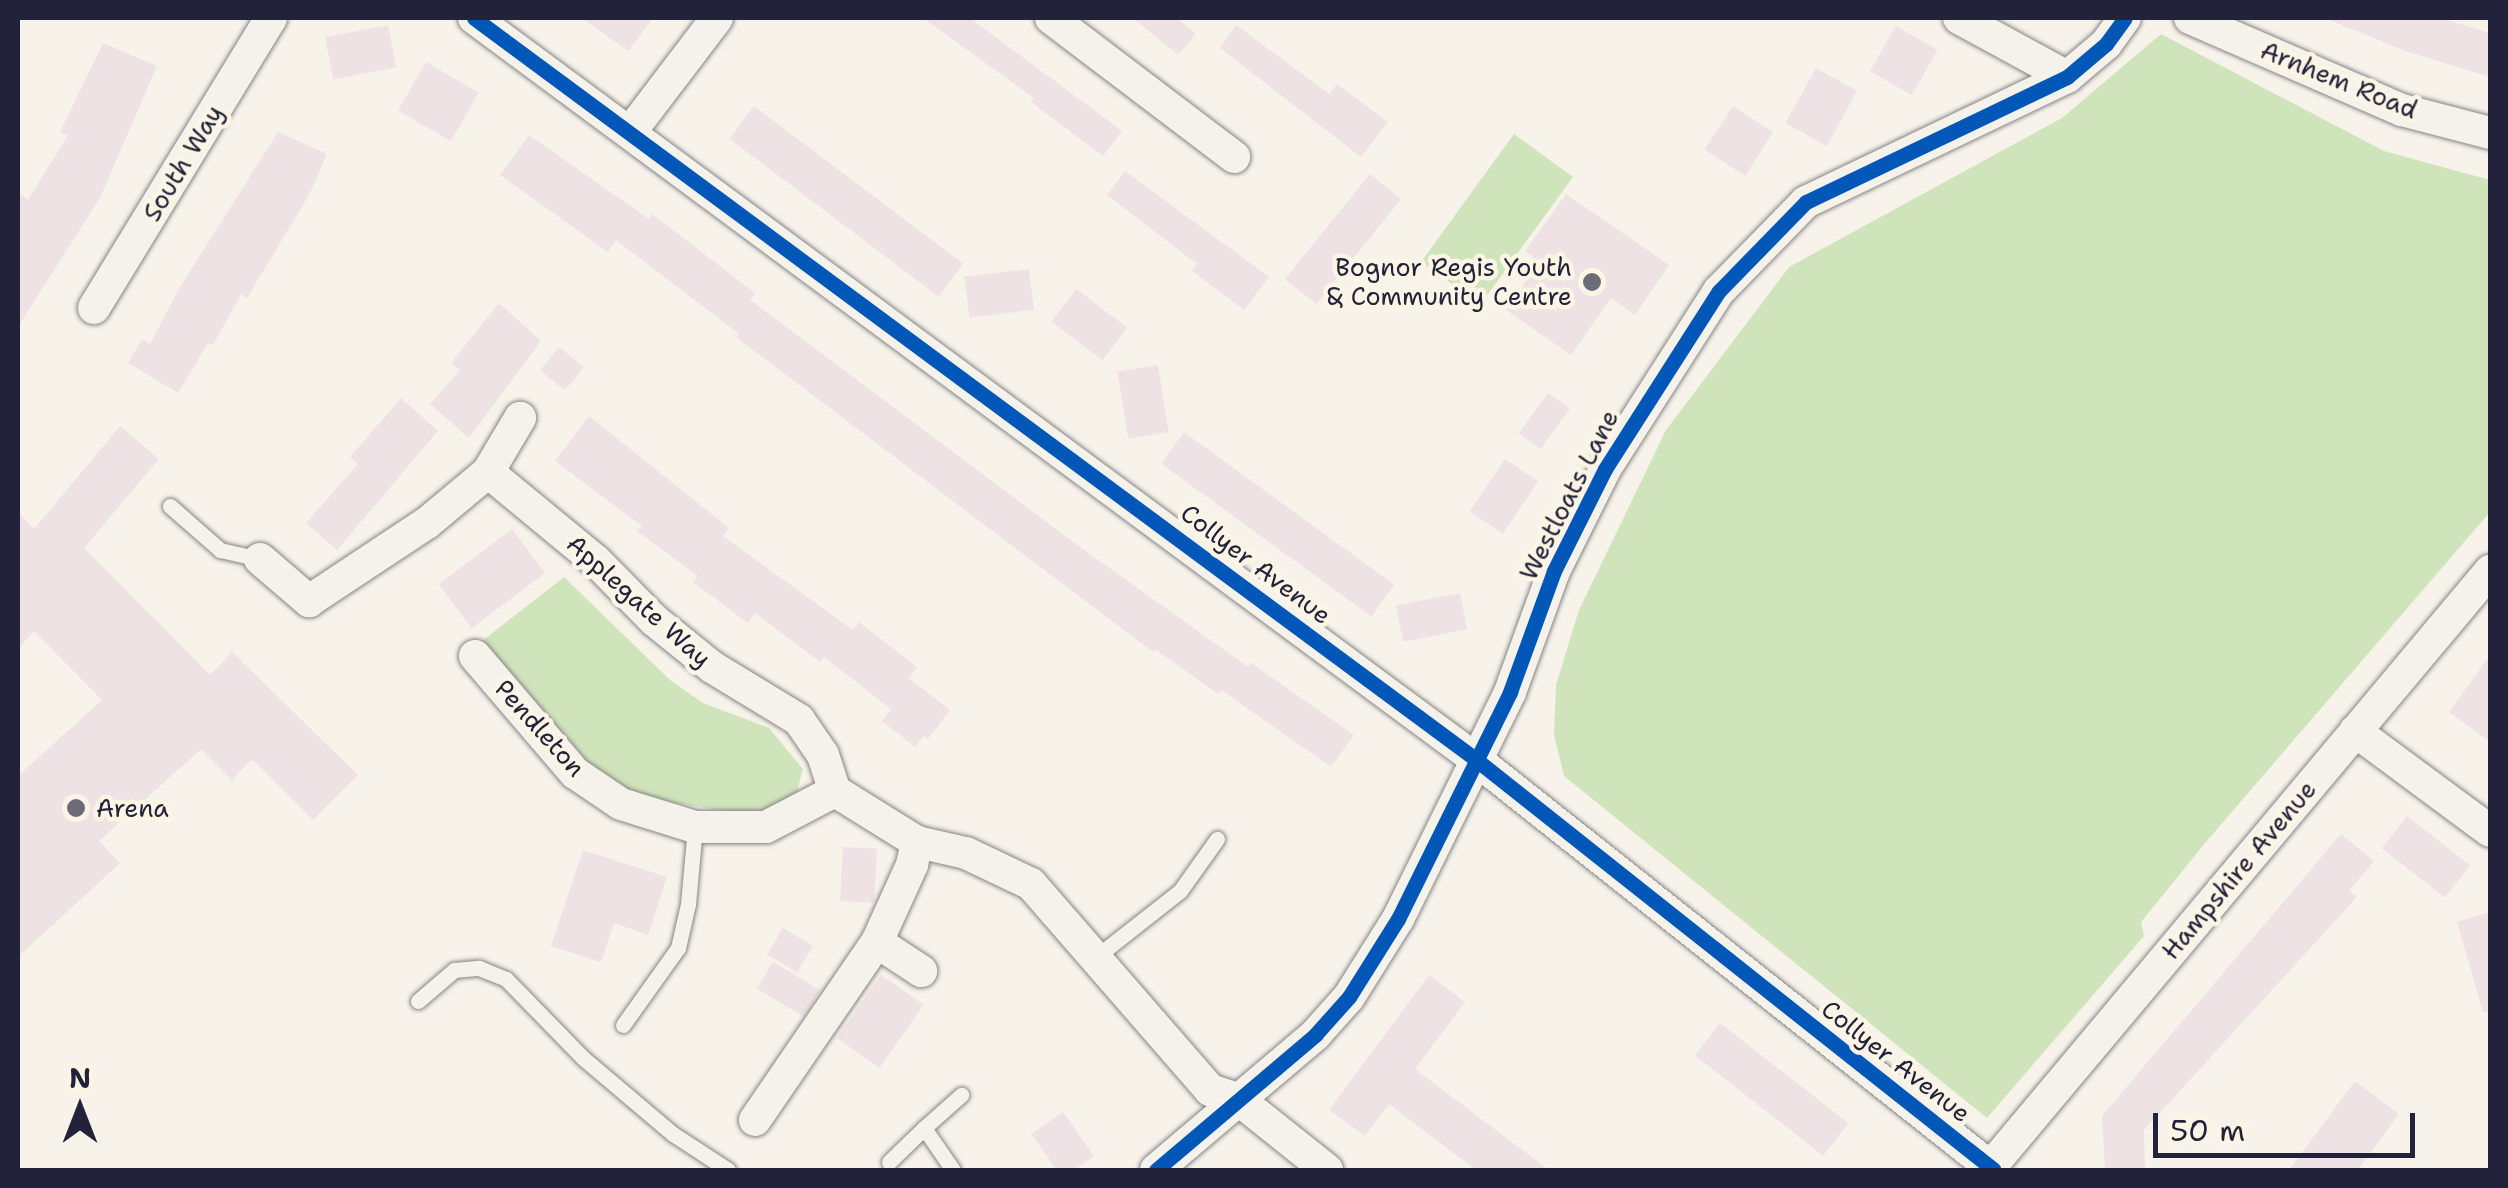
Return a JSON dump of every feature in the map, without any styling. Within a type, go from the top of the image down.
[{"type":"street","name":"South Way","points":[[94,308],[270,18]]},
{"type":"street","name":"Collyer Avenue","points":[[474,18],[632,131],[1474,758],[1991,1170]]},
{"type":"street","points":[[632,131],[717,18]]},
{"type":"street","points":[[1050,18],[1234,158]]},
{"type":"street","points":[[1959,18],[2067,77]]},
{"type":"street","name":"Westloats Lane","points":[[1156,1170],[1315,1034],[1349,997],[1398,919],[1474,758],[1510,692],[1554,571],[1605,470],[1720,291],[1806,202],[2067,77],[2106,44],[2125,18]]},
{"type":"street","name":"Arnhem Road","points":[[2190,18],[2402,110],[2490,133]]},
{"type":"street","points":[[260,559],[309,601],[427,523],[488,472],[520,418]]},
{"type":"street","name":"Applegate Way","points":[[488,472],[596,561],[654,620],[712,667],[798,720],[823,755],[835,791]]},
{"type":"street","name":"Hampshire Avenue","points":[[1991,1170],[2490,571]]},
{"type":"street","name":"Pendleton","points":[[475,656],[576,773],[621,804],[695,827],[766,828],[835,791]]},
{"type":"street","points":[[2356,731],[2490,831]]},
{"type":"street","points":[[835,791],[917,842],[966,853],[1031,884],[1210,1090],[1238,1098],[1327,1170]]},
{"type":"street","points":[[755,1120],[877,942],[912,865],[917,842]]},
{"type":"street","points":[[877,942],[921,970]]},
{"type":"lane","points":[[170,506],[220,550],[260,559]]},
{"type":"lane","points":[[623,1025],[678,948],[688,904],[695,827]]},
{"type":"lane","points":[[1096,956],[1180,892],[1216,839]]},
{"type":"lane","points":[[418,1002],[454,970],[479,968],[506,979],[583,1058],[673,1134],[728,1170]]},
{"type":"lane","points":[[889,1162],[961,1094]]},
{"type":"lane","points":[[924,1128],[953,1170]]},
{"type":"green space","points":[[2161,34],[2384,151],[2490,180],[2490,512],[2206,842],[2141,922],[2144,936],[1987,1118],[1564,776],[1554,735],[1556,685],[1579,610],[1666,430],[1789,267],[2062,118]]},
{"type":"green space","points":[[1514,134],[1573,177],[1480,305],[1421,262]]},
{"type":"green space","points":[[564,577],[670,680],[703,703],[769,728],[803,769],[797,791],[763,813],[736,813],[640,797],[598,773],[482,641]]},
{"type":"building","points":[[582,18],[653,18],[628,51]]},
{"type":"building","points":[[923,18],[970,18],[1122,131],[1103,156],[1031,102],[1034,98]]},
{"type":"building","points":[[1133,18],[1177,18],[1196,34],[1178,55]]},
{"type":"building","points":[[2325,18],[2440,18],[2490,33],[2490,77],[2408,52]]},
{"type":"building","points":[[388,25],[396,67],[333,79],[325,37]]},
{"type":"building","points":[[1236,25],[1329,94],[1337,84],[1388,122],[1361,157],[1220,48]]},
{"type":"building","points":[[1896,26],[1938,50],[1912,95],[1870,71]]},
{"type":"building","points":[[103,43],[157,66],[100,198],[18,327],[18,193],[28,200],[68,135],[60,132]]},
{"type":"building","points":[[426,62],[479,92],[451,141],[398,110]]},
{"type":"building","points":[[1816,68],[1857,91],[1827,146],[1785,123]]},
{"type":"building","points":[[754,106],[963,264],[939,296],[729,139]]},
{"type":"building","points":[[1733,106],[1773,132],[1745,176],[1705,150]]},
{"type":"building","points":[[278,132],[327,154],[309,195],[247,298],[241,294],[213,345],[208,343],[178,393],[128,363],[142,339],[150,344],[180,287]]},
{"type":"building","points":[[529,135],[649,219],[652,214],[755,293],[750,300],[1080,547],[1248,667],[1251,663],[1354,735],[1331,767],[1221,690],[1218,694],[1155,649],[1153,652],[737,338],[739,334],[616,240],[608,252],[500,175]]},
{"type":"building","points":[[1125,171],[1269,277],[1244,310],[1192,271],[1197,264],[1107,195]]},
{"type":"building","points":[[1370,174],[1401,199],[1316,304],[1285,279]]},
{"type":"building","name":"Bognor Regis Youth & Community Centre","points":[[1566,194],[1669,265],[1635,315],[1611,298],[1571,355],[1506,310],[1540,262],[1525,251]]},
{"type":"building","points":[[1029,269],[1034,310],[969,318],[964,277]]},
{"type":"building","points":[[1076,289],[1127,328],[1102,360],[1051,322]]},
{"type":"building","points":[[499,303],[541,341],[469,438],[430,404],[460,370],[451,363]]},
{"type":"building","points":[[559,347],[584,367],[565,390],[540,370]]},
{"type":"building","points":[[1158,365],[1169,432],[1128,439],[1118,371]]},
{"type":"building","points":[[1548,393],[1570,409],[1540,449],[1519,433]]},
{"type":"building","points":[[401,398],[438,431],[337,550],[306,523],[358,464],[350,457]]},
{"type":"building","points":[[589,416],[729,528],[723,536],[853,630],[859,622],[917,667],[909,678],[950,710],[928,739],[924,736],[915,747],[882,721],[891,709],[824,657],[820,662],[755,613],[748,623],[693,582],[698,576],[637,531],[642,526],[555,461]]},
{"type":"building","points":[[120,426],[159,459],[84,548],[210,675],[232,652],[358,775],[313,820],[252,759],[232,780],[201,749],[99,841],[120,863],[18,957],[18,776],[102,700],[34,631],[18,649],[18,512],[34,529]]},
{"type":"building","points":[[1184,432],[1394,585],[1371,616],[1161,464]]},
{"type":"building","points":[[1505,459],[1538,481],[1503,534],[1470,511]]},
{"type":"building","points":[[512,529],[545,573],[472,628],[439,584]]},
{"type":"building","points":[[1460,593],[1467,629],[1403,642],[1396,605]]},
{"type":"building","points":[[2490,655],[2490,742],[2449,712]]},
{"type":"building","points":[[2407,816],[2470,865],[2445,898],[2382,848]]},
{"type":"building","points":[[2341,834],[2374,861],[2349,891],[2357,897],[2144,1130],[2145,1170],[2105,1170],[2102,1116]]},
{"type":"building","points":[[843,847],[877,849],[874,903],[840,901]]},
{"type":"building","points":[[583,850],[667,877],[648,935],[614,923],[601,962],[551,946]]},
{"type":"building","points":[[2490,912],[2490,1011],[2483,1012],[2457,922]]},
{"type":"building","points":[[783,928],[813,946],[797,973],[767,955]]},
{"type":"building","points":[[773,962],[820,990],[804,1017],[757,989]]},
{"type":"building","points":[[881,975],[924,1005],[879,1068],[837,1038]]},
{"type":"building","points":[[1429,975],[1465,1002],[1415,1069],[1549,1170],[1476,1170],[1389,1104],[1365,1136],[1329,1110]]},
{"type":"building","points":[[1720,1023],[1848,1123],[1823,1156],[1695,1055]]},
{"type":"building","points":[[2355,1081],[2399,1114],[2358,1170],[2289,1170]]},
{"type":"building","points":[[1063,1112],[1094,1156],[1074,1170],[1057,1170],[1031,1134]]},
{"type":"cycle path","points":[[474,18],[1474,758],[1994,1170]]},
{"type":"cycle path","points":[[1156,1170],[1315,1035],[1349,997],[1398,919],[1510,692],[1554,571],[1605,469],[1719,291],[1806,202],[2067,77],[2106,44],[2125,18]]},
{"type":"place","name":"Bognor Regis Youth & Community Centre","points":[[1592,282]]},
{"type":"place","name":"Arena","points":[[76,808]]}]
